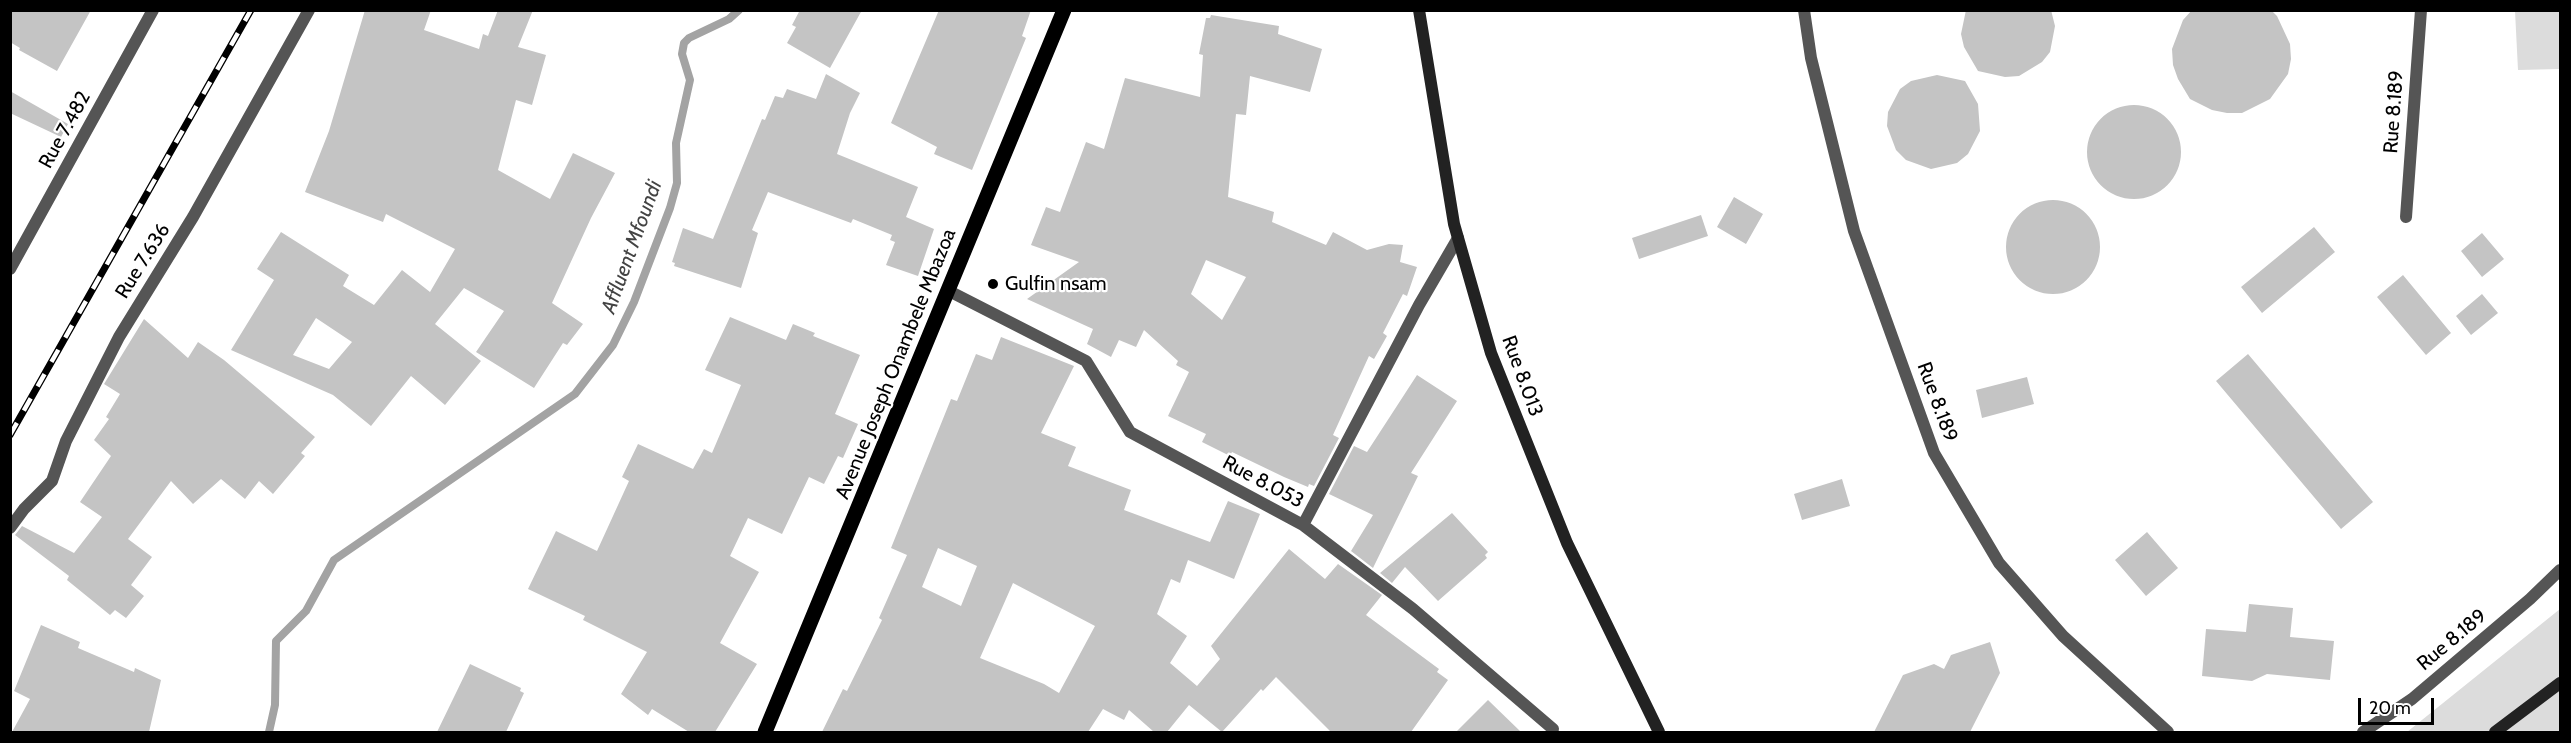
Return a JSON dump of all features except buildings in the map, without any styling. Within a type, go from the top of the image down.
[{"type":"main road","name":"Avenue Joseph Onambele Mbazoa","points":[[765,732],[1064,10]]},
{"type":"street","name":"Rue 7.482","points":[[10,269],[153,10]]},
{"type":"street","name":"Rue 7.636","points":[[10,528],[24,509],[52,481],[66,441],[119,337],[193,217],[309,10]]},
{"type":"street","name":"Rue 8.013","points":[[1419,10],[1444,174],[1458,238],[1491,353],[1567,543],[1659,732]]},
{"type":"street","name":"Rue 8.189","points":[[1804,10],[1811,58],[1854,231],[1934,453],[1999,563],[2063,636],[2168,732]]},
{"type":"street","name":"Rue 8.189","points":[[2406,217],[2421,10]]},
{"type":"street","points":[[1303,525],[1419,305],[1458,238]]},
{"type":"street","name":"Rue 8.053","points":[[949,291],[1086,361],[1130,432],[1303,525],[1413,609],[1553,729]]},
{"type":"street","name":"Rue 8.189","points":[[2363,732],[2412,699],[2530,599],[2560,570]]},
{"type":"street","points":[[2495,732],[2560,683]]},
{"type":"shaded area","points":[[2515,11],[2560,11],[2560,69],[2518,70]]},
{"type":"shaded area","points":[[2560,609],[2560,732],[2407,732]]},
{"type":"waterway","name":"Affluent Mfoundi","points":[[269,732],[275,705],[276,641],[306,611],[334,560],[575,394],[613,345],[634,302],[670,208],[677,183],[676,143],[690,80],[682,54],[684,43],[689,38],[729,19],[739,10]]},
{"type":"railway","points":[[10,435],[251,10]]},
{"type":"place","name":"Gulfin nsam","points":[[993,284]]}]
